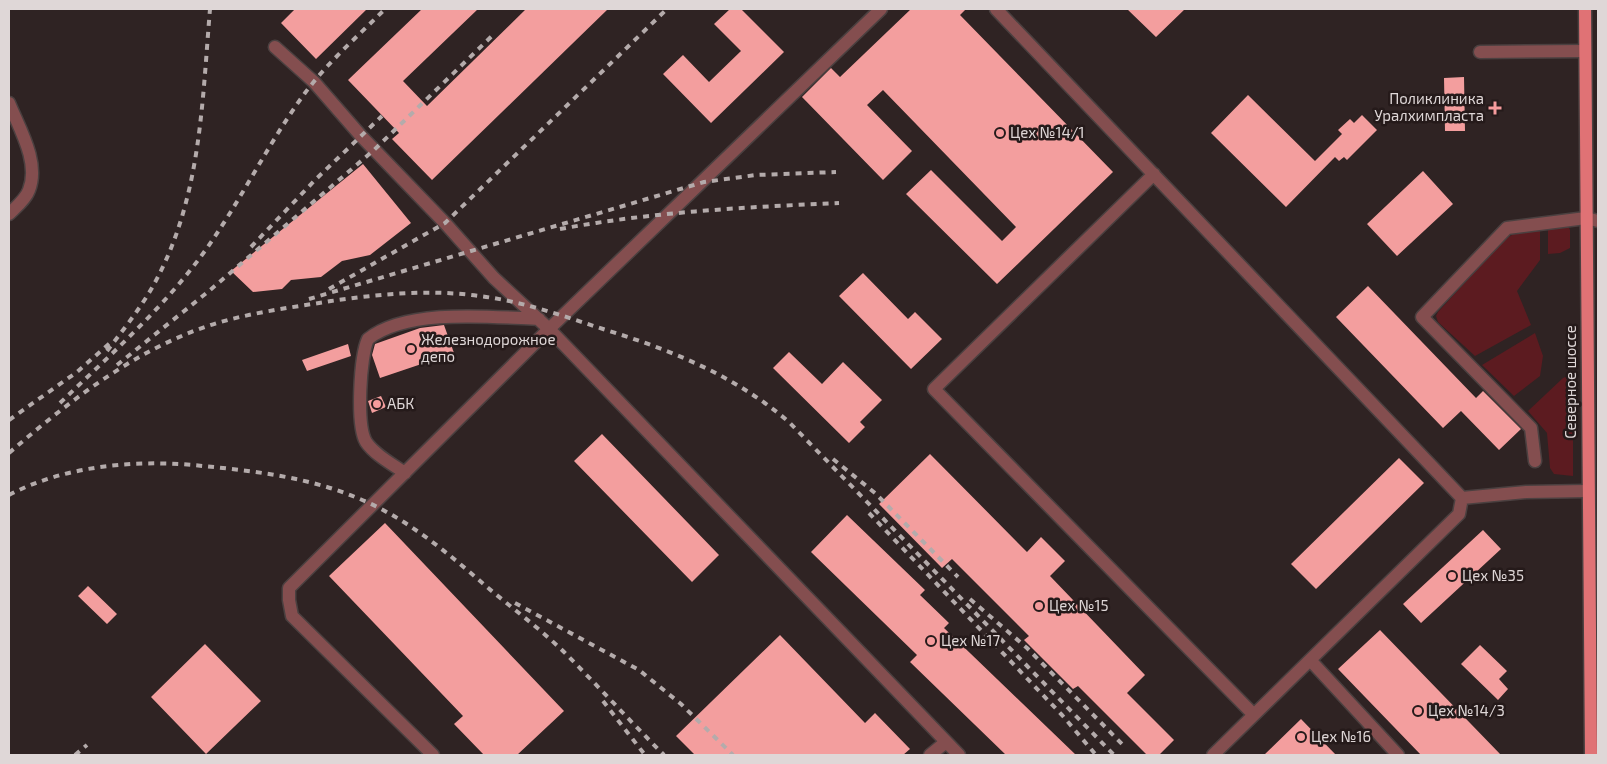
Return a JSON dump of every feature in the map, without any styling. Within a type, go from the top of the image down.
[{"type":"main road","name":"Северное шоссе","points":[[1585,9],[1592,220],[1587,491],[1594,673],[1591,755]]},
{"type":"lane","points":[[433,755],[292,616],[289,588],[549,329],[880,9]]},
{"type":"lane","points":[[996,9],[1462,498]]},
{"type":"lane","points":[[275,48],[314,82],[361,136],[445,223],[494,278],[549,329],[959,755]]},
{"type":"lane","points":[[1480,52],[1585,51]]},
{"type":"lane","points":[[9,103],[32,165],[30,189],[25,198],[9,214]]},
{"type":"lane","points":[[1154,174],[934,389],[1254,715]]},
{"type":"lane","points":[[1535,461],[1532,428],[1422,317],[1506,228],[1592,220]]},
{"type":"lane","points":[[405,474],[370,446],[361,428],[360,391],[368,339],[393,327],[434,317],[539,319]]},
{"type":"lane","points":[[1462,498],[1526,492],[1587,491]]},
{"type":"lane","points":[[1212,755],[1311,661],[1459,514],[1462,498]]},
{"type":"lane","points":[[1311,661],[1398,755]]},
{"type":"lane","points":[[930,755],[946,742]]},
{"type":"shaded area","points":[[1568,226],[1570,230],[1570,248],[1560,253],[1548,254],[1548,227]]},
{"type":"shaded area","points":[[1540,230],[1540,260],[1517,291],[1531,325],[1475,356],[1438,322],[1436,316],[1438,312],[1504,240],[1515,233]]},
{"type":"shaded area","points":[[1535,333],[1543,356],[1540,376],[1514,396],[1482,365]]},
{"type":"shaded area","points":[[1568,376],[1573,385],[1573,476],[1554,474],[1550,468],[1547,433],[1528,411],[1563,378]]},
{"type":"building","points":[[295,9],[367,9],[316,59],[281,23]]},
{"type":"building","points":[[422,9],[478,9],[403,81],[427,106],[526,9],[608,9],[432,180],[392,139],[399,133],[348,80]]},
{"type":"building","points":[[730,9],[741,9],[784,52],[711,123],[663,74],[683,55],[709,82],[741,51],[714,24]]},
{"type":"building","name":"Цех №14/1","points":[[911,9],[966,9],[960,15],[1113,172],[997,284],[906,194],[931,170],[1002,241],[1016,227],[883,90],[867,105],[912,151],[883,180],[802,97],[831,68],[840,77]]},
{"type":"building","points":[[1127,9],[1185,9],[1156,37]]},
{"type":"building","points":[[1464,77],[1465,131],[1445,131],[1444,78]]},
{"type":"building","points":[[1248,95],[1315,161],[1342,134],[1338,130],[1350,119],[1354,123],[1362,115],[1377,130],[1347,160],[1344,157],[1339,161],[1335,157],[1286,207],[1211,133]]},
{"type":"building","points":[[363,164],[411,223],[370,255],[342,261],[321,277],[291,280],[282,289],[253,292],[231,271]]},
{"type":"building","points":[[1423,171],[1453,204],[1397,256],[1367,224]]},
{"type":"building","points":[[863,273],[908,319],[915,312],[942,339],[911,369],[839,296]]},
{"type":"building","points":[[1368,286],[1476,398],[1483,391],[1521,429],[1499,450],[1461,411],[1443,428],[1336,317]]},
{"type":"building","name":"Железнодорожное депо","points":[[444,325],[454,353],[380,378],[372,355],[375,344],[420,328]]},
{"type":"building","points":[[348,344],[351,356],[307,371],[302,360]]},
{"type":"building","points":[[789,352],[822,384],[843,362],[882,400],[860,422],[865,427],[849,443],[773,368]]},
{"type":"building","name":"АБК","points":[[381,396],[386,407],[372,413],[368,401]]},
{"type":"building","points":[[602,434],[719,555],[692,582],[574,461]]},
{"type":"building","name":"Цех №15","points":[[930,454],[1027,552],[1041,537],[1065,561],[1050,576],[1145,675],[1127,693],[1174,740],[1159,755],[1147,755],[1078,686],[1073,689],[1024,640],[1029,636],[952,559],[942,568],[879,504]]},
{"type":"building","points":[[1399,458],[1424,483],[1316,589],[1291,564]]},
{"type":"building","name":"Цех №17","points":[[847,515],[925,590],[920,595],[949,623],[944,628],[1076,755],[1006,755],[910,662],[917,655],[811,552]]},
{"type":"building","points":[[385,523],[564,711],[517,755],[484,755],[454,724],[463,716],[329,576]]},
{"type":"building","name":"Цех №35","points":[[1483,530],[1501,549],[1421,623],[1403,604]]},
{"type":"building","points":[[88,586],[117,614],[107,624],[78,596]]},
{"type":"building","name":"Цех №14/3","points":[[1380,630],[1501,755],[1421,755],[1338,669]]},
{"type":"building","points":[[780,635],[865,723],[875,713],[910,749],[903,755],[695,755],[676,736]]},
{"type":"building","points":[[205,644],[261,701],[206,754],[151,697]]},
{"type":"building","points":[[1480,645],[1507,671],[1499,679],[1508,689],[1498,700],[1461,664]]},
{"type":"building","name":"Цех №16","points":[[1301,719],[1336,755],[1264,755]]},
{"type":"railway","points":[[107,351],[153,286],[169,253],[181,220],[190,186],[201,116],[210,9]]},
{"type":"railway","points":[[60,403],[132,334],[184,279],[213,239],[277,134],[305,93],[333,60],[385,9]]},
{"type":"railway","points":[[329,289],[445,223],[667,9]]},
{"type":"railway","points":[[117,365],[209,291],[374,150],[494,34]]},
{"type":"railway","points":[[251,247],[315,180],[382,116]]},
{"type":"railway","points":[[309,299],[704,182],[756,175],[836,172]]},
{"type":"railway","points":[[560,229],[664,214],[839,203]]},
{"type":"railway","points":[[9,453],[77,398],[126,365],[178,338],[220,322],[267,311],[368,296],[405,293],[461,294],[495,298],[527,305],[628,337],[677,355],[724,377],[768,405],[789,422],[1114,755]]},
{"type":"railway","points":[[9,420],[77,372],[110,343]]},
{"type":"railway","points":[[833,459],[875,493],[958,577]]},
{"type":"railway","points":[[9,495],[54,477],[79,471],[129,464],[154,463],[242,470],[280,476],[318,484],[355,497],[391,514],[425,536],[535,626],[563,651],[664,755]]},
{"type":"railway","points":[[869,513],[1062,715],[1096,755]]},
{"type":"railway","points":[[970,599],[1027,648],[1126,748]]},
{"type":"railway","points":[[515,603],[639,670],[681,704],[733,755]]},
{"type":"railway","points":[[603,701],[645,755]]},
{"type":"railway","points":[[75,755],[87,745]]},
{"type":"place","name":"Поликлиника Уралхимпласта","points":[[1495,108]]},
{"type":"place","name":"Цех №14/1","points":[[1000,133]]},
{"type":"place","name":"Железнодорожное депо","points":[[411,349]]},
{"type":"place","name":"АБК","points":[[377,404]]},
{"type":"place","name":"Цех №35","points":[[1452,576]]},
{"type":"place","name":"Цех №15","points":[[1039,606]]},
{"type":"place","name":"Цех №17","points":[[931,641]]},
{"type":"place","name":"Цех №14/3","points":[[1418,711]]},
{"type":"place","name":"Цех №16","points":[[1301,737]]}]
